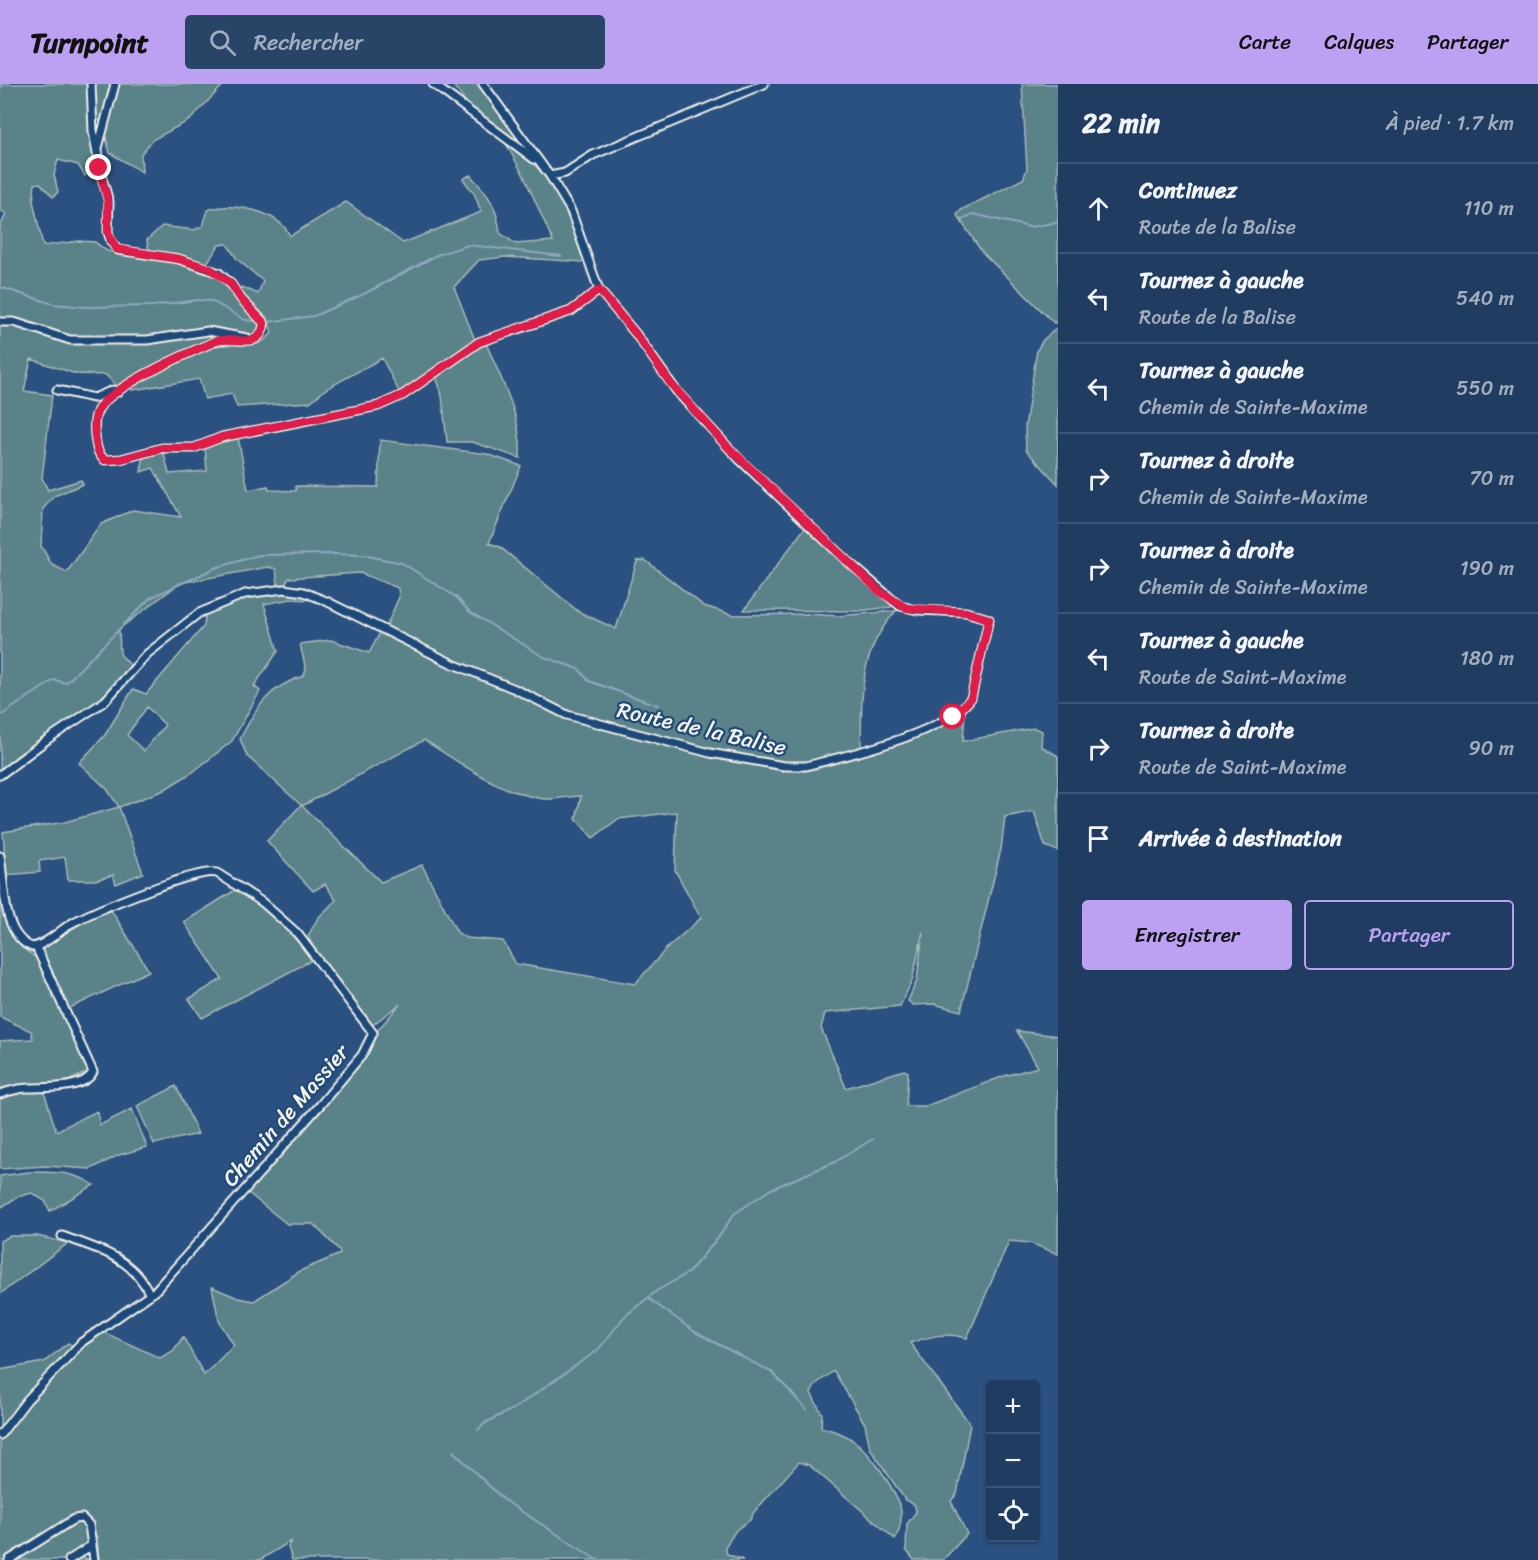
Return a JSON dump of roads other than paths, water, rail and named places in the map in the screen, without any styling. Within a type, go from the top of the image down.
[{"type":"street","points":[[91,84],[94,144],[109,207],[108,232],[116,249],[179,259],[209,268],[231,284],[241,299],[263,321],[263,330],[249,343],[224,338],[216,341],[156,369],[104,403],[95,416],[94,432],[101,456],[111,460],[162,448],[194,448],[222,437],[347,414],[385,404],[412,389],[479,342],[571,311],[599,290],[571,211],[550,176],[483,84]]},
{"type":"street","points":[[98,156],[105,117],[115,84]]},
{"type":"street","points":[[433,84],[540,164]]},
{"type":"street","points":[[550,176],[565,173],[593,155],[764,84]]},
{"type":"street","name":"Route de la Balise","points":[[0,775],[16,761],[105,701],[155,646],[199,613],[220,602],[271,590],[304,592],[326,601],[453,664],[515,689],[567,715],[741,759],[784,766],[806,766],[917,732],[944,722],[959,712],[971,698],[989,619],[966,612],[906,608],[879,591],[726,445],[671,384],[635,333],[599,290]]},
{"type":"street","points":[[0,322],[14,322],[70,340],[147,340],[208,331],[256,338]]},
{"type":"street","points":[[57,390],[94,399],[113,390],[118,392]]},
{"type":"street","points":[[0,856],[11,924],[27,945],[36,947],[93,1072],[89,1077],[64,1086],[29,1088],[0,1094]]},
{"type":"street","name":"Chemin de Massier","points":[[0,1435],[27,1400],[82,1342],[150,1295],[321,1104],[362,1055],[373,1033],[297,933],[262,902],[217,873],[209,871],[180,880],[108,907],[71,924],[36,947]]},
{"type":"street","points":[[62,1236],[122,1260],[139,1276],[150,1295]]},
{"type":"street","points":[[9,1560],[74,1519],[82,1518],[86,1521],[94,1560]]},
{"type":"street","points":[[69,1560],[92,1545]]},
{"type":"waterway","points":[[0,88],[5,84]]},
{"type":"waterway","points":[[962,220],[973,214],[1030,227],[1058,222]]},
{"type":"waterway","points":[[267,322],[314,316],[366,293],[437,255],[468,245],[561,256]]},
{"type":"waterway","points":[[0,287],[53,304],[86,307],[153,306],[197,300],[212,301],[245,320],[261,322]]},
{"type":"waterway","points":[[0,716],[54,680],[66,683],[150,598],[215,568],[259,555],[363,555],[402,563],[456,597],[470,612],[544,657],[579,669],[589,681],[651,703]]},
{"type":"waterway","points":[[654,704],[658,705]]},
{"type":"waterway","points":[[478,1430],[485,1423],[515,1408],[598,1350],[624,1317],[658,1290],[688,1273],[718,1238],[734,1214],[771,1189],[835,1162],[873,1139]]},
{"type":"waterway","points":[[648,1298],[695,1332],[773,1373],[807,1410]]},
{"type":"waterway","points":[[453,1451],[504,1500],[597,1560]]}]
